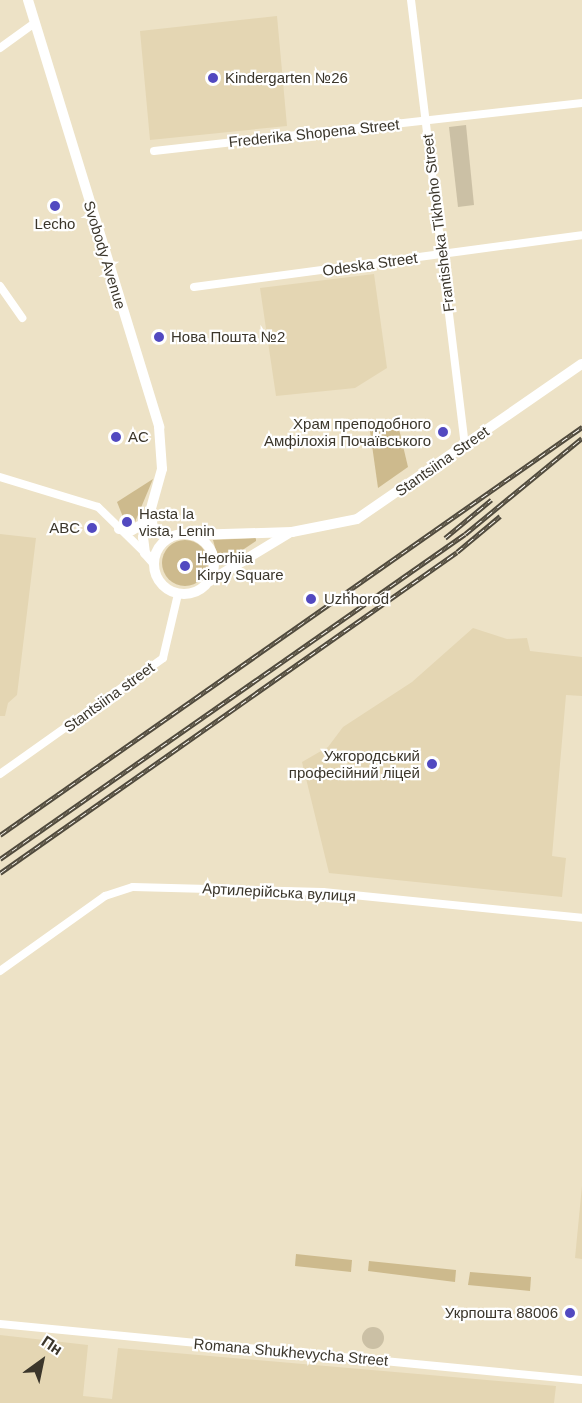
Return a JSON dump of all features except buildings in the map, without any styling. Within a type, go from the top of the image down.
[{"type":"main road","name":"Svobody Avenue","points":[[28,0],[33,24],[159,427],[162,469],[149,517],[145,553]]},
{"type":"main road","name":"Stantsiina Street","points":[[190,535],[292,532],[357,519],[582,364]]},
{"type":"main road","points":[[120,529],[132,530],[149,517],[153,530],[171,537],[190,535],[210,549],[214,565],[209,581],[192,594],[178,594],[161,584],[153,562],[145,553]]},
{"type":"main road","name":"Stantsiina Street","points":[[209,581],[292,532]]},
{"type":"main road","points":[[153,562],[171,537]]},
{"type":"street","name":"Frantisheka Tikhoho Street","points":[[411,0],[465,445]]},
{"type":"street","points":[[0,48],[33,24]]},
{"type":"street","name":"Frederika Shopena Street","points":[[154,151],[582,103]]},
{"type":"street","name":"Odeska Street","points":[[194,287],[582,235]]},
{"type":"street","points":[[0,286],[22,318]]},
{"type":"street","points":[[0,477],[98,507],[145,553]]},
{"type":"street","name":"Stantsiina street","points":[[0,774],[163,658],[178,594]]},
{"type":"street","name":"Артилерійська вулиця","points":[[0,971],[105,896],[133,887],[323,892],[582,918]]},
{"type":"street","name":"Romana Shukhevycha Street","points":[[0,1324],[582,1380]]},
{"type":"shaded area","name":"Kindergarten №26","points":[[277,16],[287,126],[150,140],[140,31]]},
{"type":"shaded area","points":[[374,274],[387,368],[355,388],[276,396],[260,288]]},
{"type":"shaded area","points":[[399,429],[408,467],[378,488],[370,431]]},
{"type":"shaded area","points":[[153,479],[135,522],[125,522],[117,502]]},
{"type":"shaded area","points":[[0,534],[36,538],[17,695],[8,703],[5,716],[0,716]]},
{"type":"shaded area","points":[[256,538],[256,541],[220,565],[213,540]]},
{"type":"shaded area","points":[[185,540],[201,547],[208,563],[201,579],[185,586],[169,579],[162,563],[169,547]]},
{"type":"shaded area","name":"Ужгородський професійний ліцей","points":[[473,628],[507,639],[527,638],[530,651],[582,657],[582,696],[566,695],[552,856],[566,858],[562,897],[329,873],[302,762],[328,747],[343,727],[412,682]]},
{"type":"shaded area","points":[[582,1186],[582,1259],[575,1258]]},
{"type":"shaded area","points":[[296,1254],[352,1260],[351,1272],[295,1266]]},
{"type":"shaded area","points":[[369,1261],[456,1270],[455,1282],[368,1271]]},
{"type":"shaded area","points":[[470,1272],[531,1277],[530,1291],[468,1285]]},
{"type":"shaded area","points":[[0,1335],[88,1345],[83,1396],[112,1399],[118,1348],[556,1386],[554,1403],[0,1403]]},
{"type":"railway","points":[[0,835],[582,427]]},
{"type":"railway","points":[[0,859],[465,534],[582,438]]},
{"type":"railway","points":[[445,538],[491,500]]},
{"type":"railway","points":[[0,873],[457,552],[500,516]]},
{"type":"place","name":"Kindergarten №26","points":[[213,78]]},
{"type":"place","name":"Lecho","points":[[55,206]]},
{"type":"place","name":"Нова Пошта №2","points":[[159,337]]},
{"type":"place","name":"Храм преподобного Амфілохія Почаївського","points":[[443,432]]},
{"type":"place","name":"AC","points":[[116,437]]},
{"type":"place","name":"Hasta la vista, Lenin","points":[[127,522]]},
{"type":"place","name":"ABC","points":[[92,528]]},
{"type":"place","name":"Heorhiia Kirpy Square","points":[[185,566]]},
{"type":"place","name":"Uzhhorod","points":[[311,599]]},
{"type":"place","name":"Ужгородський професійний ліцей","points":[[432,764]]},
{"type":"place","name":"Укрпошта 88006","points":[[570,1313]]}]
